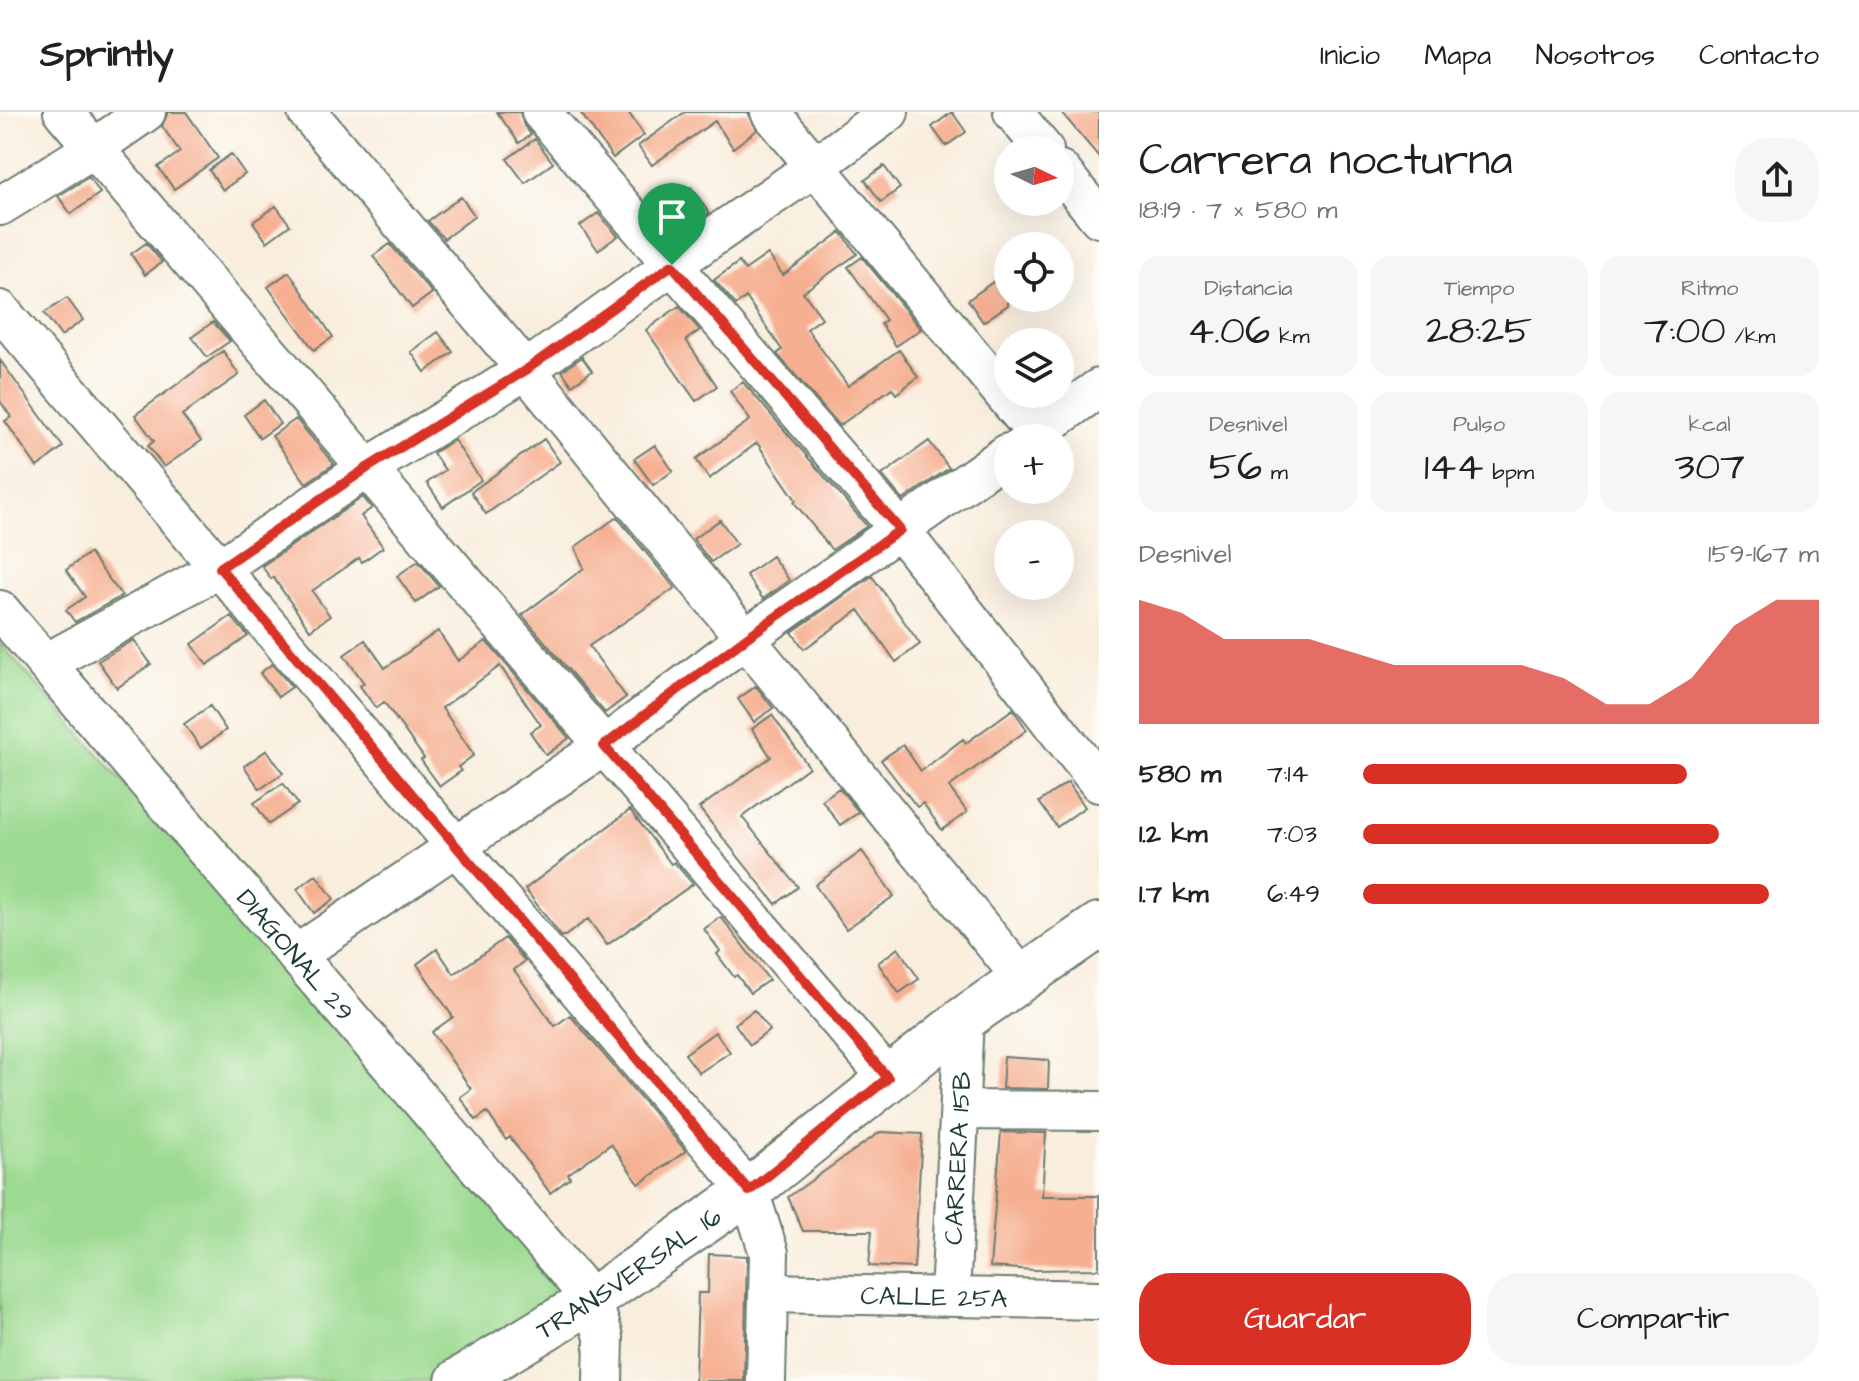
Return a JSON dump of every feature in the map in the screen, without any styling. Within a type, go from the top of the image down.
[{"type":"main road","name":"TRANSVERSAL 16","points":[[458,1381],[592,1300],[749,1191],[964,1019],[1099,925]]},
{"type":"street","points":[[63,112],[888,1078]]},
{"type":"street","points":[[0,206],[146,112]]},
{"type":"street","points":[[307,112],[526,370],[1023,979]]},
{"type":"street","points":[[541,112],[900,530],[1099,783]]},
{"type":"street","points":[[770,112],[816,166],[1012,424]]},
{"type":"street","points":[[46,663],[220,568],[367,468],[526,370],[889,112]]},
{"type":"street","points":[[1013,112],[1033,136]]},
{"type":"street","points":[[1074,187],[1099,218]]},
{"type":"street","points":[[0,310],[749,1191],[769,1253],[766,1381]]},
{"type":"street","points":[[1049,424],[1099,388]]},
{"type":"street","points":[[296,955],[604,746],[746,638],[994,463]]},
{"type":"street","name":"DIAGONAL 29","points":[[0,610],[592,1300]]},
{"type":"street","name":"CARRERA 15B","points":[[950,1296],[964,1019]]},
{"type":"street","points":[[960,1110],[1099,1111]]},
{"type":"street","name":"CALLE 25A","points":[[768,1293],[1099,1300]]},
{"type":"street","points":[[592,1300],[604,1337],[603,1381]]},
{"type":"green space","points":[[0,643],[592,1300],[458,1381],[0,1381]]},
{"type":"building","points":[[168,112],[186,112],[218,158],[174,189],[158,167],[180,152],[162,126]]},
{"type":"building","points":[[497,112],[520,112],[524,126],[531,134],[519,143]]},
{"type":"building","points":[[580,112],[628,112],[644,135],[613,158]]},
{"type":"building","points":[[685,112],[748,112],[757,130],[733,148],[715,121],[652,165],[638,146]]},
{"type":"building","points":[[952,112],[966,132],[946,146],[932,127]]},
{"type":"building","points":[[1061,112],[1099,112],[1099,157]]},
{"type":"building","points":[[535,139],[553,163],[525,183],[507,159]]},
{"type":"building","points":[[231,154],[245,174],[223,190],[209,170]]},
{"type":"building","points":[[884,166],[900,188],[881,202],[865,180]]},
{"type":"building","points":[[89,177],[100,193],[71,214],[58,196]]},
{"type":"building","points":[[691,187],[709,213],[682,232],[664,207]]},
{"type":"building","points":[[461,197],[475,216],[444,239],[428,221]]},
{"type":"building","points":[[276,206],[290,225],[267,242],[253,222]]},
{"type":"building","points":[[598,213],[618,236],[598,250],[580,226]]},
{"type":"building","points":[[841,232],[857,254],[803,292],[822,318],[807,329],[848,386],[899,350],[918,377],[896,394],[892,388],[839,426],[777,354],[782,350],[746,297],[736,305],[714,280],[739,262],[745,270],[768,254],[783,275]]},
{"type":"building","points":[[146,243],[162,262],[145,275],[131,254]]},
{"type":"building","points":[[390,244],[432,293],[412,308],[373,256]]},
{"type":"building","points":[[862,257],[921,329],[896,346],[881,324],[886,320],[848,267]]},
{"type":"building","points":[[289,272],[333,337],[314,350],[268,287]]},
{"type":"building","points":[[994,281],[994,312],[998,312],[983,322],[968,300]]},
{"type":"building","points":[[67,298],[83,320],[61,336],[44,313]]},
{"type":"building","points":[[679,306],[700,330],[686,340],[717,386],[696,401],[646,330]]},
{"type":"building","points":[[213,322],[230,341],[207,357],[192,337]]},
{"type":"building","points":[[438,332],[453,352],[425,372],[411,352]]},
{"type":"building","points":[[223,351],[239,375],[182,415],[201,441],[164,467],[148,446],[154,441],[135,415]]},
{"type":"building","points":[[582,357],[592,371],[572,385],[562,371]]},
{"type":"building","points":[[0,360],[63,447],[37,467],[5,421],[11,417],[0,401]]},
{"type":"building","points":[[743,382],[867,526],[832,550],[794,502],[796,500],[757,443],[709,479],[696,459],[750,420],[730,391]]},
{"type":"building","points":[[264,400],[280,424],[260,438],[244,415]]},
{"type":"building","points":[[296,419],[334,464],[306,483],[272,436]]},
{"type":"building","points":[[544,439],[560,462],[486,514],[471,492]]},
{"type":"building","points":[[454,440],[481,480],[443,507],[427,483],[445,470],[433,453]]},
{"type":"building","points":[[929,441],[949,468],[903,500],[882,475]]},
{"type":"building","points":[[655,445],[673,471],[653,485],[634,459]]},
{"type":"building","points":[[363,497],[372,508],[361,516],[383,547],[362,562],[359,558],[312,591],[330,616],[310,630],[262,566]]},
{"type":"building","points":[[617,517],[675,588],[589,646],[626,697],[605,713],[522,615],[584,568],[575,547]]},
{"type":"building","points":[[720,520],[737,544],[711,562],[693,539]]},
{"type":"building","points":[[89,553],[122,596],[75,622],[66,610],[85,597],[66,570]]},
{"type":"building","points":[[772,556],[789,580],[763,599],[746,575]]},
{"type":"building","points":[[418,561],[439,586],[416,603],[397,576]]},
{"type":"building","points":[[872,576],[920,644],[896,662],[859,610],[804,649],[792,632]]},
{"type":"building","points":[[231,616],[248,636],[207,665],[192,644]]},
{"type":"building","points":[[438,631],[458,661],[486,641],[569,738],[546,755],[530,732],[541,725],[500,666],[442,708],[474,755],[458,767],[461,771],[440,786],[384,702],[376,708],[360,686],[364,683],[344,655],[365,640],[385,668]]},
{"type":"building","points":[[134,640],[151,664],[117,688],[98,661]]},
{"type":"building","points":[[272,664],[292,687],[278,697],[260,673]]},
{"type":"building","points":[[756,686],[773,708],[754,722],[738,699]]},
{"type":"building","points":[[210,706],[226,730],[201,748],[184,724]]},
{"type":"building","points":[[1013,709],[1027,730],[949,787],[967,812],[942,830],[923,803],[917,807],[881,760],[903,745],[921,771],[963,739],[966,743]]},
{"type":"building","points":[[772,715],[809,767],[742,817],[798,887],[776,904],[699,808],[771,757],[752,729]]},
{"type":"building","points":[[267,750],[283,773],[260,789],[244,766]]},
{"type":"building","points":[[1068,782],[1085,807],[1057,827],[1039,802]]},
{"type":"building","points":[[283,783],[298,804],[269,824],[254,803]]},
{"type":"building","points":[[839,788],[859,812],[840,825],[822,800]]},
{"type":"building","points":[[630,810],[671,864],[674,862],[693,884],[607,945],[588,919],[561,936],[525,889]]},
{"type":"building","points":[[862,851],[894,896],[846,929],[815,885]]},
{"type":"building","points":[[316,875],[334,899],[314,913],[297,889]]},
{"type":"building","points":[[721,917],[769,980],[750,993],[717,954],[720,951],[704,929]]},
{"type":"building","points":[[505,938],[525,961],[514,970],[555,1026],[570,1015],[686,1151],[639,1184],[611,1144],[568,1174],[570,1178],[550,1193],[510,1137],[506,1140],[487,1112],[476,1120],[460,1097],[471,1089],[432,1032],[453,1017],[417,964],[437,949],[454,974]]},
{"type":"building","points":[[898,948],[919,979],[899,993],[878,963]]},
{"type":"building","points":[[754,1010],[770,1030],[750,1045],[735,1024]]},
{"type":"building","points":[[715,1032],[730,1052],[699,1073],[685,1054]]},
{"type":"building","points":[[1004,1057],[1049,1060],[1048,1089],[1002,1088]]},
{"type":"building","points":[[880,1132],[922,1134],[914,1268],[869,1266],[872,1231],[803,1231],[788,1197]]},
{"type":"building","points":[[1001,1132],[1046,1133],[1042,1196],[1099,1196],[1099,1269],[990,1267]]},
{"type":"building","points":[[709,1254],[747,1256],[744,1381],[695,1381],[698,1293],[708,1293]]},
{"type":"route","points":[[672,265],[900,530],[746,638],[604,746],[888,1078],[749,1191],[220,568],[367,468],[526,370],[672,265]]}]
